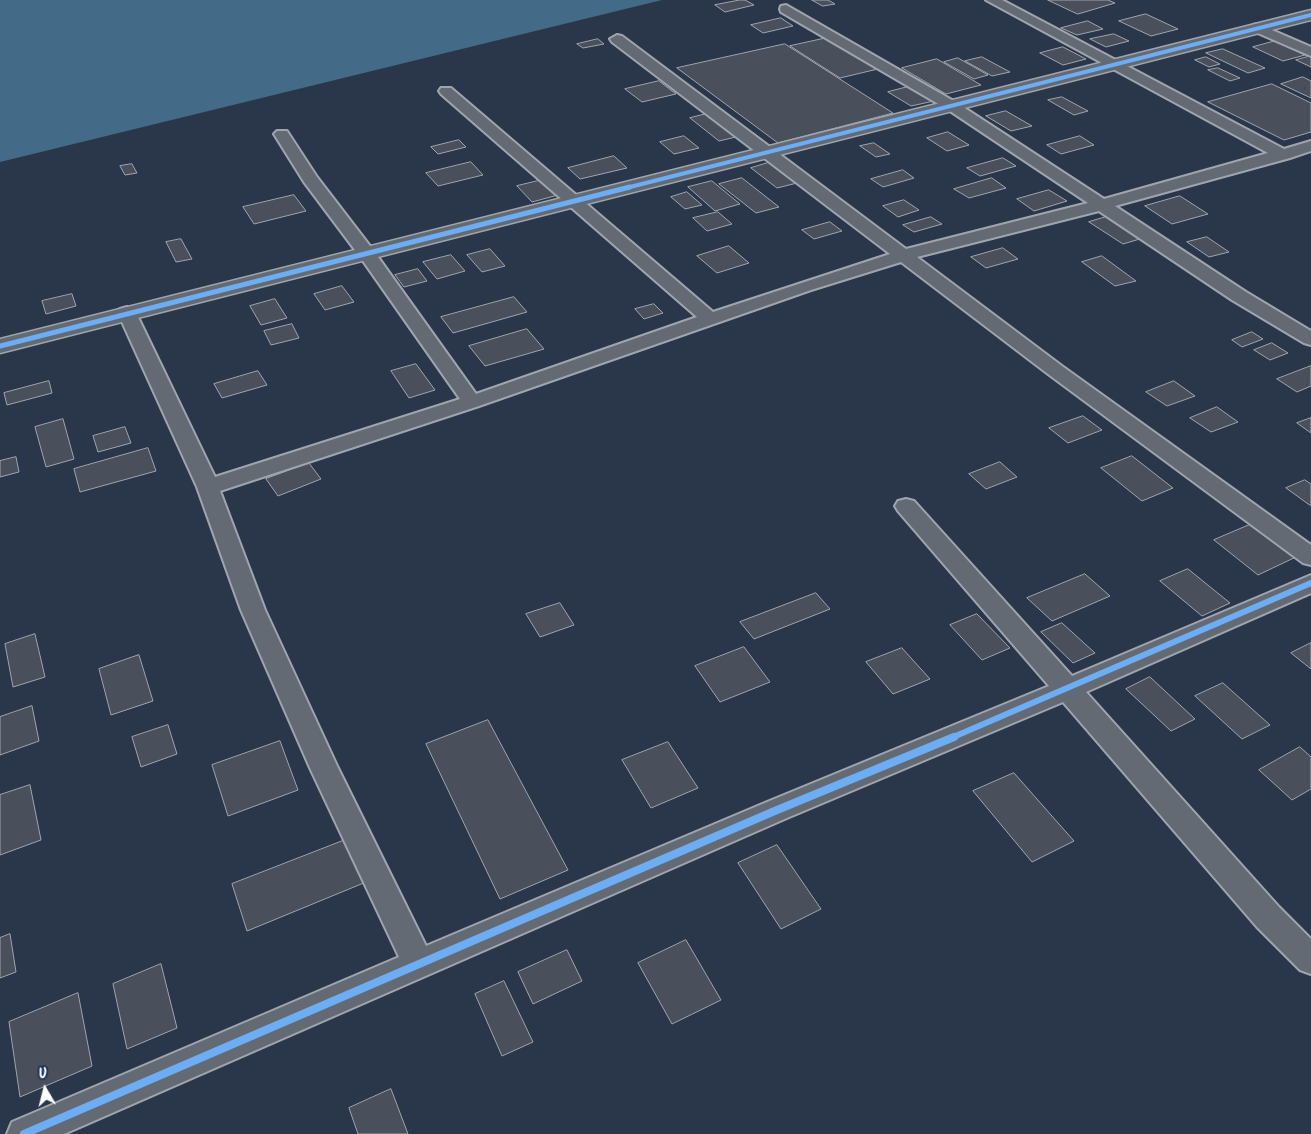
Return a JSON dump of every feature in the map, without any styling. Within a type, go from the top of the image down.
[{"type":"street","points":[[992,0],[1284,155]]},
{"type":"street","points":[[786,9],[952,106],[1238,296],[1311,339]]},
{"type":"street","points":[[0,346],[767,154],[1311,15]]},
{"type":"street","points":[[1258,28],[1311,52]]},
{"type":"street","points":[[617,39],[1054,370],[1311,557]]},
{"type":"street","points":[[446,91],[710,319]]},
{"type":"street","points":[[282,134],[310,179],[367,254],[472,402]]},
{"type":"street","points":[[208,487],[472,402],[805,286],[904,255],[1101,205],[1311,146]]},
{"type":"street","points":[[127,314],[208,487],[253,610],[324,768],[419,965]]},
{"type":"street","points":[[906,506],[1268,917],[1311,960]]},
{"type":"street","points":[[24,1134],[777,810],[1068,689],[1311,582]]},
{"type":"water","points":[[0,0],[662,0],[0,162]]},
{"type":"building","points":[[745,0],[754,5],[725,12],[715,5]]},
{"type":"building","points":[[812,0],[828,0],[835,4],[823,6]]},
{"type":"building","points":[[1048,0],[1108,0],[1115,3],[1078,14]]},
{"type":"building","points":[[1146,14],[1178,29],[1151,36],[1119,21]]},
{"type":"building","points":[[781,18],[793,26],[763,33],[751,25]]},
{"type":"building","points":[[1088,21],[1103,29],[1077,35],[1061,28]]},
{"type":"building","points":[[1114,34],[1129,41],[1106,47],[1090,39]]},
{"type":"building","points":[[831,37],[882,68],[840,78],[790,46]]},
{"type":"building","points":[[598,39],[604,44],[583,48],[577,44]]},
{"type":"building","points":[[1275,41],[1305,55],[1283,61],[1253,47]]},
{"type":"building","points":[[785,44],[893,113],[778,143],[677,68]]},
{"type":"building","points":[[1063,47],[1086,59],[1063,65],[1040,53]]},
{"type":"building","points":[[1223,49],[1265,68],[1248,73],[1206,53]]},
{"type":"building","points":[[1311,56],[1311,67],[1296,60]]},
{"type":"building","points":[[982,57],[1010,72],[992,76],[965,61]]},
{"type":"building","points":[[1206,57],[1220,64],[1209,67],[1195,60]]},
{"type":"building","points":[[958,58],[988,75],[974,79],[944,62]]},
{"type":"building","points":[[937,59],[981,85],[946,94],[902,68]]},
{"type":"building","points":[[1218,68],[1240,78],[1230,81],[1208,70]]},
{"type":"building","points":[[1303,77],[1311,81],[1311,98],[1281,84]]},
{"type":"building","points":[[659,81],[676,94],[642,102],[625,89]]},
{"type":"building","points":[[1272,84],[1311,103],[1311,132],[1284,140],[1208,102]]},
{"type":"building","points":[[911,86],[934,101],[911,106],[888,92]]},
{"type":"building","points":[[1062,97],[1088,111],[1074,115],[1048,100]]},
{"type":"building","points":[[1006,111],[1032,126],[1011,131],[986,116]]},
{"type":"building","points":[[710,113],[740,136],[719,141],[690,118]]},
{"type":"building","points":[[948,132],[969,145],[947,151],[927,138]]},
{"type":"building","points":[[684,136],[699,148],[674,154],[660,142]]},
{"type":"building","points":[[1080,136],[1094,145],[1061,154],[1047,145]]},
{"type":"building","points":[[459,140],[466,147],[438,154],[431,147]]},
{"type":"building","points":[[874,143],[890,154],[876,157],[860,146]]},
{"type":"building","points":[[614,156],[627,168],[580,179],[568,168]]},
{"type":"building","points":[[1003,158],[1016,166],[980,176],[967,168]]},
{"type":"building","points":[[471,162],[483,175],[438,186],[426,173]]},
{"type":"building","points":[[771,162],[797,183],[777,188],[751,168]]},
{"type":"building","points":[[132,164],[137,173],[125,175],[120,166]]},
{"type":"building","points":[[903,170],[914,178],[883,187],[871,179]]},
{"type":"building","points":[[742,178],[779,207],[756,213],[719,184]]},
{"type":"building","points":[[992,178],[1006,188],[969,198],[954,189]]},
{"type":"building","points":[[542,180],[558,195],[532,202],[517,186]]},
{"type":"building","points":[[712,181],[740,204],[715,211],[688,187]]},
{"type":"building","points":[[1049,190],[1067,201],[1034,211],[1017,199]]},
{"type":"building","points":[[687,192],[702,205],[685,209],[671,197]]},
{"type":"building","points":[[294,195],[306,211],[254,224],[243,207]]},
{"type":"building","points":[[1180,196],[1208,214],[1172,224],[1145,206]]},
{"type":"building","points":[[904,200],[919,210],[898,217],[883,206]]},
{"type":"building","points":[[718,212],[732,224],[707,231],[693,218]]},
{"type":"building","points":[[1109,216],[1143,238],[1123,244],[1089,222]]},
{"type":"building","points":[[931,217],[942,224],[914,232],[903,225]]},
{"type":"building","points":[[830,222],[842,231],[814,239],[802,230]]},
{"type":"building","points":[[1207,237],[1229,252],[1209,257],[1187,242]]},
{"type":"building","points":[[181,239],[192,259],[176,262],[166,242]]},
{"type":"building","points":[[729,246],[749,263],[717,273],[697,256]]},
{"type":"building","points":[[1003,248],[1018,259],[986,268],[971,257]]},
{"type":"building","points":[[490,249],[505,266],[482,272],[467,255]]},
{"type":"building","points":[[451,255],[465,271],[437,279],[423,262]]},
{"type":"building","points":[[1102,256],[1136,281],[1115,286],[1082,262]]},
{"type":"building","points":[[418,269],[427,281],[404,287],[395,275]]},
{"type":"building","points":[[342,286],[354,302],[325,310],[314,294]]},
{"type":"building","points":[[72,294],[76,306],[46,314],[42,301]]},
{"type":"building","points":[[514,297],[527,312],[453,333],[441,317]]},
{"type":"building","points":[[275,299],[287,318],[261,325],[250,306]]},
{"type":"building","points":[[654,304],[663,313],[644,319],[635,309]]},
{"type":"building","points":[[292,324],[299,338],[271,345],[264,331]]},
{"type":"building","points":[[527,329],[544,349],[485,366],[469,346]]},
{"type":"building","points":[[1252,332],[1263,339],[1242,347],[1232,340]]},
{"type":"building","points":[[1272,343],[1288,353],[1270,360],[1254,350]]},
{"type":"building","points":[[416,364],[435,390],[409,398],[391,371]]},
{"type":"building","points":[[1311,366],[1311,386],[1297,392],[1277,379]]},
{"type":"building","points":[[258,371],[267,385],[222,398],[214,384]]},
{"type":"building","points":[[49,381],[52,393],[7,405],[4,393]]},
{"type":"building","points":[[1174,381],[1195,396],[1167,406],[1146,392]]},
{"type":"building","points":[[1217,407],[1238,422],[1211,432],[1190,418]]},
{"type":"building","points":[[1083,416],[1102,430],[1068,443],[1049,428]]},
{"type":"building","points":[[1311,418],[1311,433],[1297,423]]},
{"type":"building","points":[[63,419],[74,459],[46,467],[35,427]]},
{"type":"building","points":[[125,427],[131,443],[98,452],[93,436]]},
{"type":"building","points":[[148,448],[156,471],[80,492],[74,469]]},
{"type":"building","points":[[1132,456],[1173,488],[1142,501],[1101,468]]},
{"type":"building","points":[[16,457],[19,472],[0,477],[0,461]]},
{"type":"building","points":[[1000,462],[1017,477],[986,489],[969,474]]},
{"type":"building","points":[[309,463],[321,479],[278,496],[266,479]]},
{"type":"building","points":[[1305,480],[1311,484],[1311,506],[1286,488]]},
{"type":"building","points":[[1254,523],[1298,556],[1258,575],[1214,540]]},
{"type":"building","points":[[1188,569],[1230,603],[1202,616],[1160,581]]},
{"type":"building","points":[[1085,574],[1110,596],[1052,621],[1027,598]]},
{"type":"building","points":[[816,593],[830,609],[754,639],[740,622]]},
{"type":"building","points":[[560,603],[574,625],[540,637],[526,614]]},
{"type":"building","points":[[977,614],[1010,648],[982,660],[950,625]]},
{"type":"building","points":[[1062,623],[1095,653],[1073,663],[1041,632]]},
{"type":"building","points":[[35,634],[45,677],[13,687],[5,644]]},
{"type":"building","points":[[1311,643],[1311,669],[1291,653]]},
{"type":"building","points":[[744,647],[770,682],[720,702],[695,666]]},
{"type":"building","points":[[902,648],[930,679],[893,694],[866,662]]},
{"type":"building","points":[[139,655],[153,701],[111,715],[99,669]]},
{"type":"building","points":[[1150,677],[1195,719],[1171,731],[1126,689]]},
{"type":"building","points":[[1223,683],[1270,725],[1242,739],[1195,696]]},
{"type":"building","points":[[32,706],[39,741],[0,755],[0,717]]},
{"type":"building","points":[[488,720],[568,870],[500,899],[426,744]]},
{"type":"building","points":[[168,725],[177,754],[141,767],[132,737]]},
{"type":"building","points":[[280,741],[298,790],[228,816],[212,765]]},
{"type":"building","points":[[668,742],[698,788],[651,808],[622,760]]},
{"type":"building","points":[[1300,747],[1311,757],[1311,789],[1292,800],[1259,770]]},
{"type":"building","points":[[1014,773],[1074,841],[1032,862],[973,791]]},
{"type":"building","points":[[30,785],[41,840],[0,855],[0,795]]},
{"type":"building","points":[[353,837],[371,880],[247,931],[232,884]]},
{"type":"building","points":[[777,845],[821,909],[781,929],[738,863]]},
{"type":"building","points":[[10,934],[16,972],[0,978],[0,938]]},
{"type":"building","points":[[686,940],[721,1000],[672,1024],[638,963]]},
{"type":"building","points":[[567,950],[582,981],[533,1004],[518,972]]},
{"type":"building","points":[[161,964],[177,1028],[127,1049],[113,984]]},
{"type":"building","points":[[504,981],[533,1042],[502,1056],[475,994]]},
{"type":"building","points":[[78,993],[92,1066],[20,1097],[9,1022]]},
{"type":"building","points":[[391,1089],[408,1134],[358,1134],[349,1108]]},
{"type":"cycle path","points":[[0,346],[1311,15]]},
{"type":"cycle path","points":[[24,1134],[777,810],[1068,689],[1311,583]]}]
